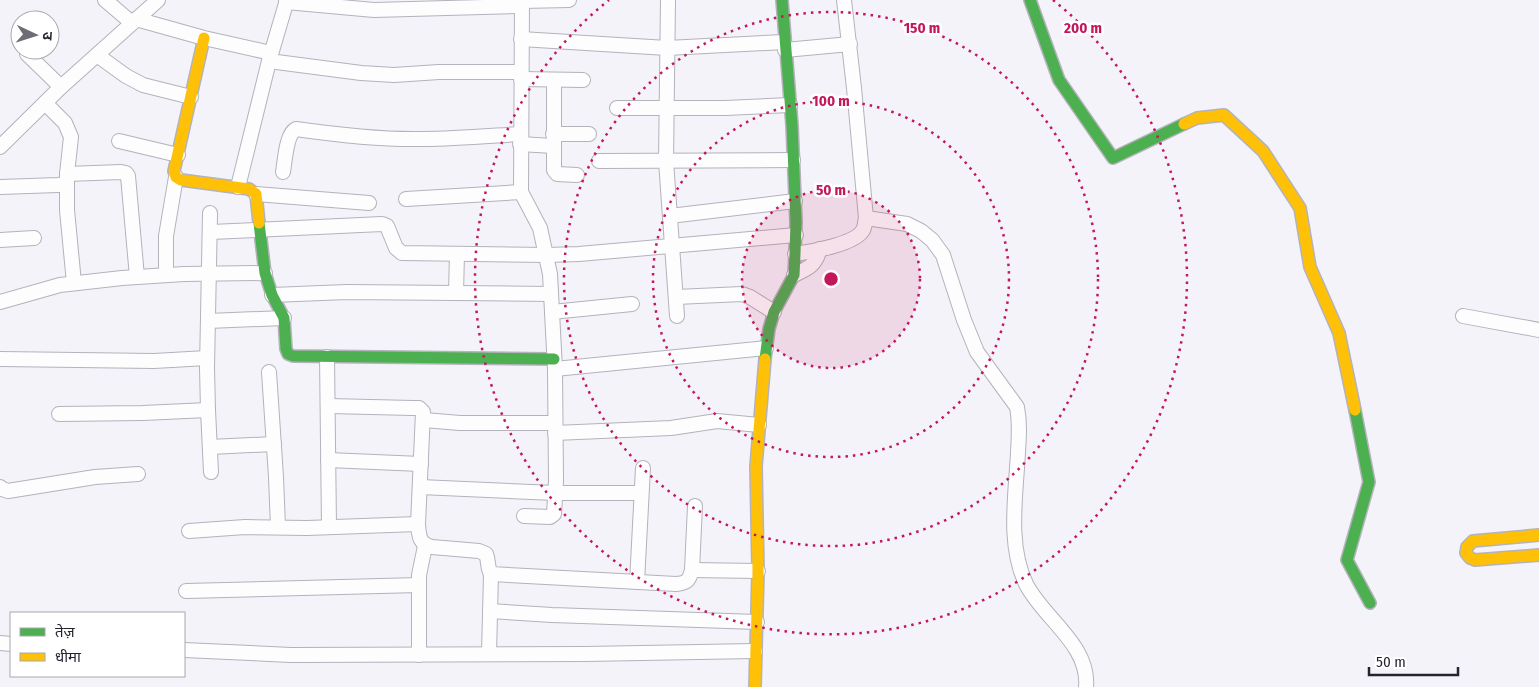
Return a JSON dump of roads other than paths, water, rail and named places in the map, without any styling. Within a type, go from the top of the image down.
[{"type":"street","points":[[105,0],[134,21],[270,57],[361,73],[394,75],[439,72],[521,75],[554,80],[583,80]]},
{"type":"street","points":[[0,147],[61,87],[158,0]]},
{"type":"street","points":[[238,187],[286,1],[382,10],[569,0]]},
{"type":"street","points":[[668,0],[666,161],[678,316]]},
{"type":"street","points":[[755,687],[758,571],[756,466],[759,425],[766,348],[774,312],[794,275],[796,235],[790,105],[784,46],[782,0]]},
{"type":"street","points":[[795,254],[820,249],[858,235],[863,230],[866,218],[850,44],[844,0]]},
{"type":"street","points":[[1030,0],[1058,80],[1113,158],[1197,118],[1224,115],[1263,151],[1300,208],[1310,267],[1339,333],[1368,482],[1347,560],[1370,603]]},
{"type":"street","points":[[522,2],[521,192],[540,228],[547,255],[552,312],[555,428],[554,514],[550,517],[524,516]]},
{"type":"street","points":[[166,275],[166,236],[176,177],[174,171],[204,38]]},
{"type":"street","points":[[521,39],[667,48],[850,44]]},
{"type":"street","points":[[97,55],[126,76],[143,85],[190,96]]},
{"type":"street","points":[[33,60],[61,87]]},
{"type":"street","points":[[554,80],[554,170],[557,174],[578,175]]},
{"type":"street","points":[[0,187],[66,184],[70,137],[68,129],[45,103]]},
{"type":"street","points":[[617,108],[667,109],[790,105]]},
{"type":"street","points":[[283,172],[289,137],[292,131],[296,129],[354,136],[414,139],[553,140],[589,134]]},
{"type":"street","points":[[119,141],[178,155]]},
{"type":"street","points":[[599,161],[793,160]]},
{"type":"street","points":[[67,177],[126,173],[128,176],[137,277]]},
{"type":"street","points":[[67,177],[67,210],[74,284]]},
{"type":"street","points":[[176,177],[181,180],[249,189],[256,194],[369,203]]},
{"type":"street","points":[[406,199],[521,192]]},
{"type":"street","points":[[256,194],[265,273],[272,295],[284,318],[286,350],[288,354],[293,356],[476,357],[554,364],[766,348]]},
{"type":"street","points":[[670,216],[795,201]]},
{"type":"street","points":[[210,213],[207,358],[211,472]]},
{"type":"street","points":[[866,218],[907,224],[921,231],[932,240],[942,255],[977,352],[1017,407],[1019,434],[1014,538],[1018,558],[1026,583],[1036,599],[1075,648],[1083,665],[1086,687]]},
{"type":"street","points":[[211,232],[382,224],[387,226],[396,248],[402,253],[547,255],[796,235]]},
{"type":"street","points":[[0,240],[34,238]]},
{"type":"street","points":[[794,275],[812,265],[820,249]]},
{"type":"street","points":[[456,254],[456,293]]},
{"type":"street","points":[[0,302],[60,285],[166,275],[265,273]]},
{"type":"street","points":[[272,295],[347,292],[551,294]]},
{"type":"street","points":[[676,297],[742,294],[750,296],[774,312]]},
{"type":"street","points":[[552,312],[632,304]]},
{"type":"street","points":[[1463,316],[1539,330]]},
{"type":"street","points":[[208,321],[284,318]]},
{"type":"street","points":[[327,357],[329,527]]},
{"type":"street","points":[[0,359],[154,361],[207,358]]},
{"type":"street","points":[[269,372],[278,527]]},
{"type":"street","points":[[329,406],[419,408],[423,412],[418,524],[421,542],[425,546],[480,551],[486,554],[490,574],[489,654]]},
{"type":"street","points":[[60,414],[208,410]]},
{"type":"street","points":[[424,420],[555,428],[671,428],[717,421],[759,425]]},
{"type":"street","points":[[210,447],[274,444]]},
{"type":"street","points":[[328,460],[421,464]]},
{"type":"street","points":[[637,582],[642,468]]},
{"type":"street","points":[[0,487],[8,491],[68,480],[138,474]]},
{"type":"street","points":[[420,487],[555,493],[641,493]]},
{"type":"street","points":[[490,574],[685,584],[690,580],[692,570],[695,506]]},
{"type":"street","points":[[189,531],[245,527],[418,524]]},
{"type":"street","points":[[1539,535],[1473,541],[1466,546],[1466,554],[1475,560],[1539,554]]},
{"type":"street","points":[[419,655],[419,585],[421,561],[425,546]]},
{"type":"street","points":[[692,570],[758,571]]},
{"type":"street","points":[[186,591],[419,585]]},
{"type":"street","points":[[490,611],[757,622]]},
{"type":"street","points":[[185,650],[291,655],[756,651]]}]
